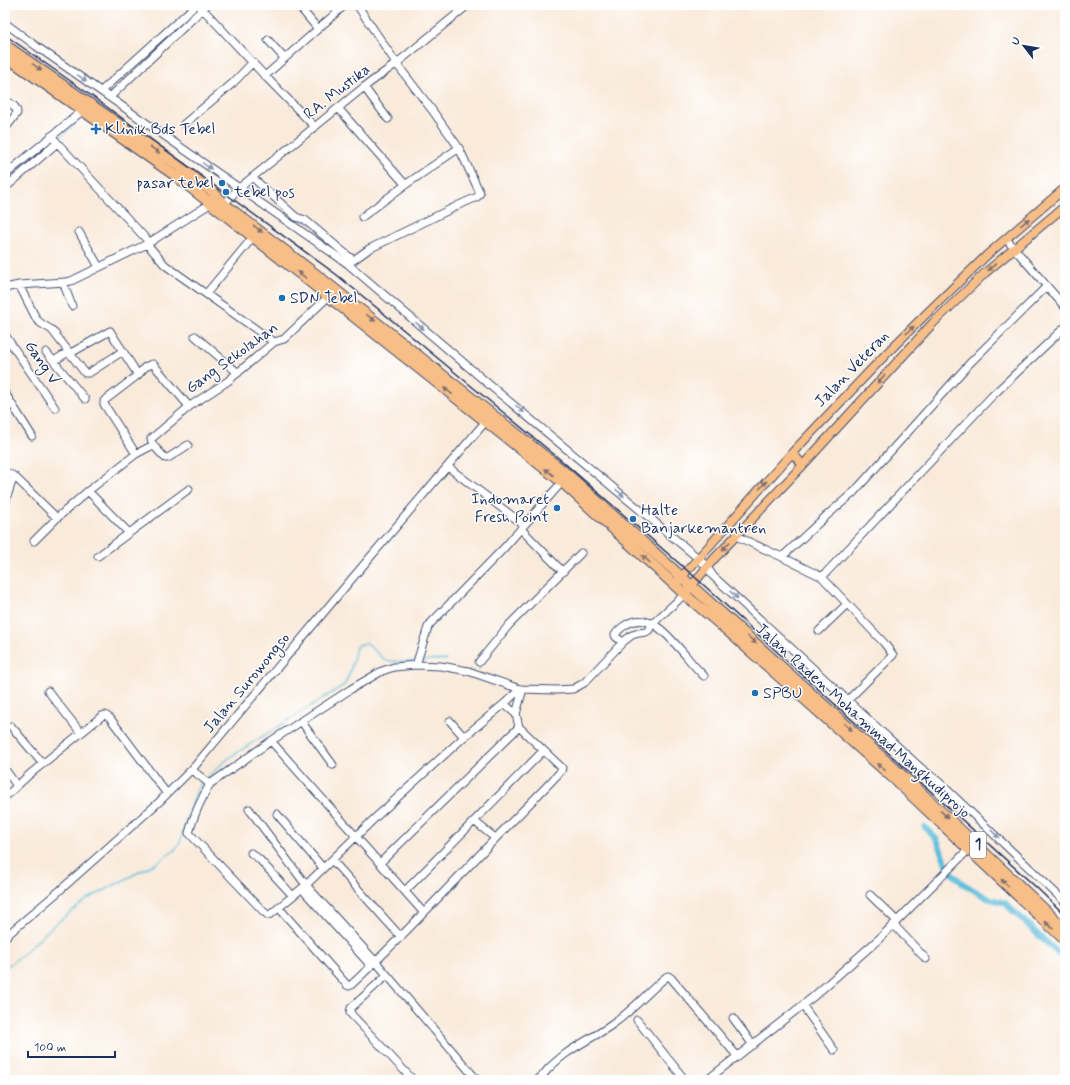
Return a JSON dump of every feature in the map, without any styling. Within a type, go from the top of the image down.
[{"type":"highway","name":"1","points":[[5,45],[182,168],[486,421],[562,482],[688,590]]},
{"type":"highway","name":"1","points":[[5,56],[176,176],[253,237],[332,293],[567,474],[678,581]]},
{"type":"highway","name":"Jalan Raden Mohammad Mangkudiprojo","points":[[688,590],[734,636],[891,776],[1065,940]]},
{"type":"highway","name":"Jalan Raden Mohammad Mangkudiprojo","points":[[688,590],[916,787],[1065,929]]},
{"type":"main road","name":"Jalan Veteran","points":[[678,581],[792,453],[925,315],[987,255],[1065,188]]},
{"type":"main road","name":"Jalan Veteran","points":[[688,590],[707,567],[933,323],[985,273],[1065,206]]},
{"type":"main road","points":[[792,453],[803,465]]},
{"type":"street","points":[[297,5],[318,29]]},
{"type":"street","points":[[264,76],[345,5]]},
{"type":"street","points":[[350,262],[369,249],[479,195],[480,193],[459,148],[396,63],[357,5]]},
{"type":"street","name":"RA. Mustika","points":[[224,204],[239,188],[468,5]]},
{"type":"street","points":[[201,7],[253,62],[264,76],[315,127]]},
{"type":"street","points":[[105,94],[201,7]]},
{"type":"street","points":[[105,94],[201,7]]},
{"type":"street","points":[[5,23],[239,188],[350,262]]},
{"type":"street","points":[[268,40],[284,58]]},
{"type":"street","points":[[184,124],[233,83],[253,62]]},
{"type":"street","points":[[364,87],[388,119]]},
{"type":"street","points":[[5,100],[15,107],[17,113],[5,129]]},
{"type":"street","points":[[338,108],[405,185]]},
{"type":"street","points":[[7,181],[54,140],[82,110]]},
{"type":"street","points":[[54,140],[148,243],[165,264],[274,342]]},
{"type":"street","points":[[362,216],[459,148]]},
{"type":"street","points":[[253,178],[296,217],[305,220],[350,262],[499,392],[698,558],[713,576],[921,768],[939,782],[1065,902]]},
{"type":"street","points":[[5,288],[19,284],[71,281],[148,243],[210,204]]},
{"type":"street","points":[[79,232],[99,267]]},
{"type":"street","points":[[206,294],[253,237]]},
{"type":"street","points":[[1006,239],[1065,307]]},
{"type":"street","points":[[63,282],[72,306]]},
{"type":"street","points":[[19,284],[37,320],[52,330],[83,372],[88,374],[123,351]]},
{"type":"street","points":[[782,556],[852,495],[969,364],[1047,286]]},
{"type":"street","name":"Gang Sekolahan","points":[[138,375],[147,365],[153,364],[190,406],[228,381],[274,342],[284,339],[332,293]]},
{"type":"street","points":[[822,577],[992,396],[1065,327]]},
{"type":"street","points":[[54,361],[110,331],[138,375],[104,401],[104,404],[136,454]]},
{"type":"street","name":"Gang V","points":[[5,335],[55,408]]},
{"type":"street","points":[[195,336],[238,373]]},
{"type":"street","points":[[46,352],[85,399]]},
{"type":"street","points":[[5,393],[32,436]]},
{"type":"street","points":[[188,445],[166,458],[153,444],[151,439],[190,406]]},
{"type":"street","name":"Jalan Surowongso","points":[[5,937],[168,794],[192,770],[486,421]]},
{"type":"street","points":[[34,541],[57,518],[88,491],[136,454],[153,444]]},
{"type":"street","points":[[448,467],[523,527],[563,572]]},
{"type":"street","points":[[5,472],[14,476],[57,518]]},
{"type":"street","points":[[5,502],[14,476]]},
{"type":"street","points":[[417,662],[431,622],[504,548],[562,482]]},
{"type":"street","points":[[98,556],[190,488]]},
{"type":"street","points":[[88,491],[129,533]]},
{"type":"street","points":[[736,536],[782,556],[822,577],[884,643],[893,655],[848,700]]},
{"type":"street","points":[[479,662],[510,625],[581,553]]},
{"type":"street","points":[[522,689],[464,737],[376,817],[304,887],[271,914],[267,914],[189,833],[205,781],[382,671],[417,662],[468,671],[522,689],[557,690],[573,688],[584,683],[620,640],[632,635],[646,632],[649,624],[688,590]]},
{"type":"street","points":[[819,631],[847,604]]},
{"type":"street","points":[[620,640],[615,635],[629,623],[637,620],[649,624],[672,639],[704,676]]},
{"type":"street","points":[[280,908],[347,985],[351,985],[401,937],[495,838],[562,771],[562,768],[519,727],[516,714],[522,689]]},
{"type":"street","points":[[48,691],[81,733]]},
{"type":"street","points":[[504,704],[516,714]]},
{"type":"street","points":[[5,797],[43,764],[105,715],[110,718],[168,794]]},
{"type":"street","points":[[301,721],[333,765]]},
{"type":"street","points":[[450,721],[464,737]]},
{"type":"street","points":[[12,726],[43,764]]},
{"type":"street","points":[[380,863],[519,727]]},
{"type":"street","points":[[271,741],[424,913]]},
{"type":"street","points":[[405,891],[544,751]]},
{"type":"street","points":[[192,770],[205,781]]},
{"type":"street","points":[[7,772],[17,786]]},
{"type":"street","points":[[249,809],[304,887],[374,964],[387,975],[477,1080]]},
{"type":"street","points":[[277,814],[323,868]]},
{"type":"street","points":[[474,821],[495,838]]},
{"type":"street","points":[[707,1080],[803,1006],[880,938],[969,849]]},
{"type":"street","points":[[251,852],[293,896]]},
{"type":"street","points":[[332,860],[401,937]]},
{"type":"street","points":[[870,895],[926,959]]},
{"type":"street","points":[[387,975],[351,1008],[350,1012],[413,1080]]},
{"type":"street","points":[[538,1080],[564,1055],[579,1044],[599,1034],[639,1003],[666,976],[671,978],[738,1057]]},
{"type":"street","points":[[803,1006],[834,1050]]},
{"type":"street","points":[[733,1018],[753,1045]]},
{"type":"street","points":[[637,1020],[685,1080]]},
{"type":"waterway","points":[[58,139],[76,123]]},
{"type":"waterway","points":[[206,778],[230,757],[344,685],[350,672],[356,647],[361,644],[367,644],[386,661],[415,661]]},
{"type":"waterway","points":[[419,661],[446,660]]},
{"type":"waterway","points":[[5,968],[23,954],[54,925],[88,899],[158,862],[174,851],[180,843],[197,789],[202,782]]},
{"type":"waterway","points":[[925,827],[937,840],[948,869],[962,883],[987,898],[1005,903],[1065,960]]},
{"type":"railway","points":[[5,35],[96,99],[337,275],[562,461],[697,579],[1065,915]]},
{"type":"place","name":"Klinik Bds Tebel","points":[[96,129]]},
{"type":"place","name":"pasar tebel","points":[[222,183]]},
{"type":"place","name":"tebel pos","points":[[226,192]]},
{"type":"place","name":"SDN Tebel","points":[[282,298]]},
{"type":"place","name":"Indomaret Fresh Point","points":[[557,508]]},
{"type":"place","name":"Halte Banjarkemantren","points":[[633,519]]},
{"type":"place","name":"SPBU","points":[[755,693]]}]
